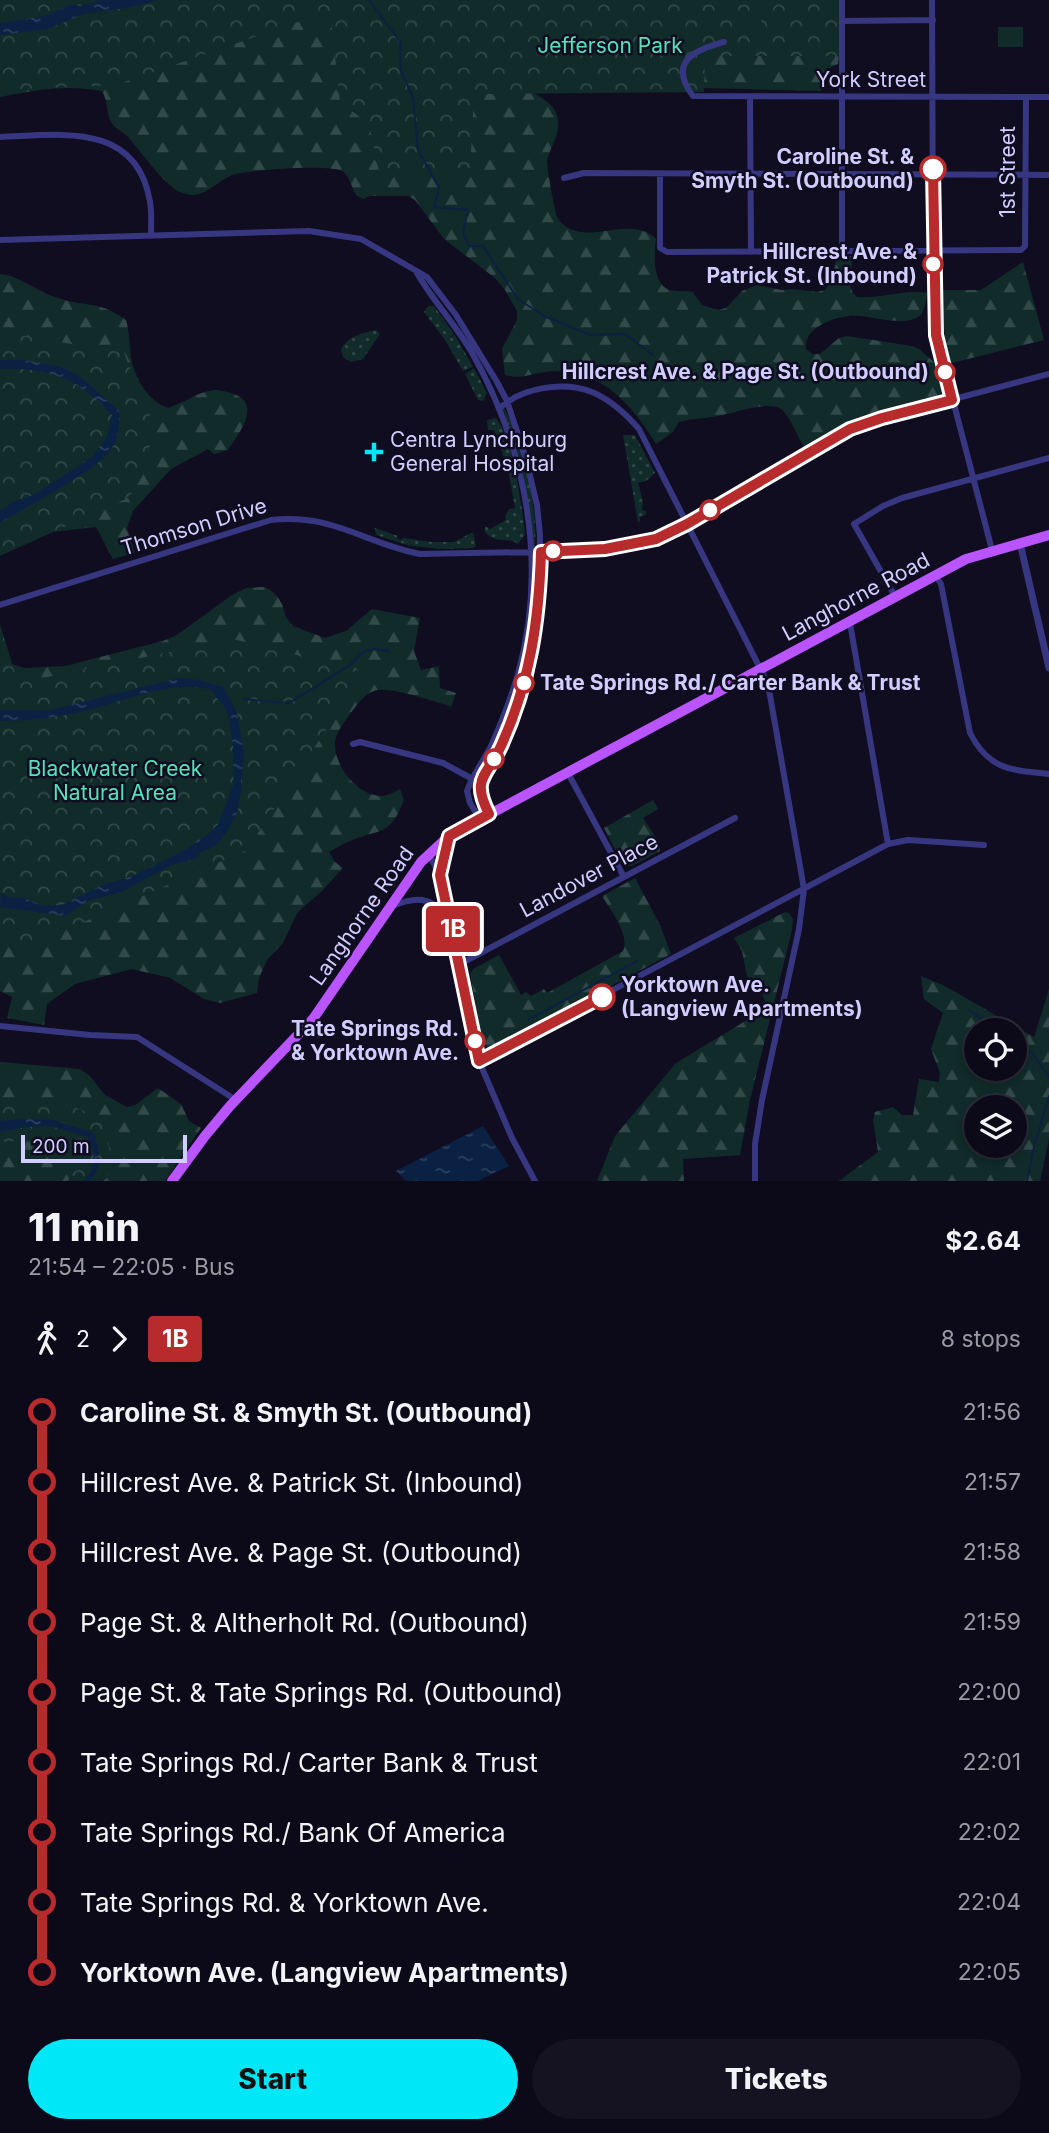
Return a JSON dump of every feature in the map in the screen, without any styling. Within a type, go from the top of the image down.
[{"type":"main road","name":"Langhorne Road","points":[[172,1181],[236,1100],[313,1019],[428,853],[449,836],[966,559],[1049,535]]},
{"type":"street","points":[[842,0],[842,251]]},
{"type":"street","points":[[932,0],[936,335],[992,550]]},
{"type":"street","points":[[842,21],[933,20]]},
{"type":"street","name":"York Street","points":[[724,42],[699,49],[686,62],[682,72],[683,79],[693,96],[1049,97]]},
{"type":"street","points":[[750,98],[751,252]]},
{"type":"street","name":"1st Street","points":[[933,252],[1021,250],[1026,246],[1026,98]]},
{"type":"street","points":[[0,137],[92,137],[113,146],[132,161],[144,180],[150,204],[151,235]]},
{"type":"street","points":[[564,178],[584,173],[1049,175]]},
{"type":"street","points":[[660,174],[660,248],[667,252],[933,252]]},
{"type":"street","points":[[0,240],[309,231],[361,239],[427,277],[456,314],[507,401],[537,505],[541,552],[539,612],[526,675],[500,747],[480,783],[484,816]]},
{"type":"street","points":[[416,271],[471,351],[496,401],[521,474],[526,499],[531,552],[530,603],[518,673],[491,746],[471,779],[467,791],[470,803],[484,816]]},
{"type":"street","name":"Thomson Drive","points":[[0,605],[271,520],[289,518],[331,524],[402,551],[420,554],[584,551],[626,546],[656,539],[687,524],[850,429],[1049,374]]},
{"type":"street","points":[[496,401],[507,401],[546,388],[591,392],[613,403],[639,429],[768,684],[804,889],[799,929],[762,1100],[755,1144],[755,1181]]},
{"type":"street","points":[[499,409],[507,401]]},
{"type":"street","points":[[896,598],[854,524],[902,498],[1049,458]]},
{"type":"street","points":[[1020,542],[1049,668]]},
{"type":"street","points":[[936,576],[941,583],[970,733],[978,749],[989,761],[1005,768],[1049,774]]},
{"type":"street","points":[[850,623],[888,844]]},
{"type":"street","points":[[354,744],[360,742],[443,763],[480,783]]},
{"type":"street","points":[[568,773],[624,877]]},
{"type":"street","name":"Landover Place","points":[[460,964],[735,818]]},
{"type":"street","points":[[440,875],[449,836]]},
{"type":"street","points":[[479,1061],[888,844],[908,840],[984,845]]},
{"type":"street","points":[[428,853],[440,875],[479,1061],[512,1138],[535,1181]]},
{"type":"street","points":[[390,907],[406,900],[420,899],[430,901],[450,916]]},
{"type":"street","points":[[0,1026],[137,1037],[236,1100]]},
{"type":"green space","name":"Jefferson Park","points":[[0,0],[839,0],[839,56],[705,56],[704,92],[474,94],[470,171],[379,171],[369,124],[340,102],[330,11],[116,85],[0,90]]},
{"type":"green space","points":[[159,0],[469,0],[521,82],[554,109],[558,129],[547,163],[557,217],[567,227],[578,232],[619,229],[645,231],[656,239],[657,275],[664,287],[673,291],[693,292],[702,305],[718,310],[726,308],[742,291],[757,285],[781,290],[825,290],[833,276],[836,257],[852,256],[850,284],[857,297],[928,293],[922,313],[918,317],[902,321],[855,316],[834,319],[813,330],[806,342],[806,349],[812,354],[820,354],[839,338],[847,336],[912,346],[934,362],[942,391],[938,399],[861,420],[806,451],[784,412],[767,406],[679,422],[673,432],[656,444],[637,416],[614,392],[587,376],[553,371],[524,376],[505,375],[502,349],[517,320],[517,311],[495,278],[444,239],[415,200],[408,196],[369,196],[364,199],[357,196],[344,172],[324,168],[272,169],[241,173],[227,177],[199,194],[186,194],[165,180],[113,124],[102,91],[63,88],[0,97],[0,35]]},
{"type":"green space","points":[[760,13],[763,35],[749,37],[746,15]]},
{"type":"green space","points":[[998,27],[1023,27],[1023,47],[998,47]]},
{"type":"green space","points":[[704,56],[839,56],[838,64],[826,70],[821,91],[704,88]]},
{"type":"green space","points":[[1023,262],[1044,340],[948,364],[940,290],[981,290]]},
{"type":"green space","points":[[0,274],[55,297],[107,309],[126,320],[136,375],[146,392],[160,404],[168,408],[214,390],[236,395],[247,406],[245,421],[228,450],[214,454],[208,449],[171,469],[133,511],[127,528],[135,553],[113,559],[96,527],[36,534],[0,360]]},
{"type":"green space","points":[[428,306],[434,306],[454,334],[449,338],[455,335],[473,367],[463,371],[424,312]]},
{"type":"green space","points":[[376,330],[380,334],[363,359],[351,362],[343,357],[341,350],[347,341]]},
{"type":"green space","points":[[0,331],[93,348],[120,343],[156,431],[130,497],[0,556]]},
{"type":"green space","points":[[474,368],[487,393],[483,401],[478,400],[465,374]]},
{"type":"green space","points":[[504,408],[517,438],[528,475],[534,513],[535,547],[523,473]]},
{"type":"green space","points":[[496,418],[512,456],[519,491],[525,535],[518,544],[493,538],[485,532],[485,526],[490,529],[506,520],[509,509],[515,508],[508,469],[494,430],[488,430],[487,420]]},
{"type":"green space","points":[[623,435],[635,435],[655,473],[646,481],[638,483],[643,502],[642,510],[646,511],[646,515],[640,517],[640,522],[638,522]]},
{"type":"green space","points":[[375,528],[398,536],[397,539],[401,540],[403,538],[432,542],[454,542],[473,532],[476,546],[443,549],[412,546],[412,542],[411,546],[376,535]]},
{"type":"green space","points":[[263,587],[278,598],[285,616],[293,626],[325,638],[346,631],[372,609],[420,618],[414,651],[421,670],[439,666],[440,688],[456,693],[451,707],[404,693],[374,691],[364,697],[353,710],[335,742],[341,767],[359,788],[381,796],[400,789],[404,800],[395,819],[380,831],[352,840],[329,852],[343,868],[297,913],[283,943],[267,960],[259,978],[257,993],[220,1003],[204,999],[170,978],[132,969],[75,984],[47,1004],[44,1025],[7,1018],[12,997],[0,991],[0,907],[23,711],[0,625],[12,664],[24,668],[65,666],[163,641],[177,635],[232,595],[246,588]]},
{"type":"green space","name":"Blackwater Creek Natural Area","points":[[0,625],[18,683],[233,639],[364,672],[247,850],[27,947],[0,939]]},
{"type":"green space","points":[[653,800],[658,809],[643,818],[659,842],[660,851],[632,866],[623,865],[604,828]]},
{"type":"green space","points":[[635,878],[660,925],[671,954],[494,1048],[487,1048],[483,1042],[470,974],[473,969],[499,955],[521,995],[526,992],[531,996],[544,989],[547,993],[623,951],[622,930],[602,896]]},
{"type":"green space","points":[[785,912],[793,919],[792,930],[750,1100],[740,1155],[683,1159],[684,1181],[597,1181],[615,1136],[676,1063],[767,1008],[761,989],[747,976],[742,951],[734,938]]},
{"type":"green space","points":[[921,976],[943,985],[1001,1018],[964,1018],[964,1081],[1027,1081],[1027,1033],[1034,1037],[1049,990],[1049,1139],[1040,1181],[839,1181],[878,1152],[873,1120],[875,1112],[893,1107],[902,1115],[913,1115],[919,1079],[939,1082],[940,1073],[931,1049],[943,1013],[924,999]]},
{"type":"green space","points":[[0,1062],[80,1069],[90,1076],[105,1095],[127,1107],[135,1105],[158,1088],[181,1104],[189,1121],[201,1128],[165,1181],[90,1181],[100,1151],[0,1121]]},
{"type":"green space","points":[[1,1099],[58,1103],[86,1112],[97,1119],[108,1139],[108,1177],[103,1181],[68,1181],[77,1161],[69,1155],[41,1144],[0,1142]]},
{"type":"green space","points":[[0,1132],[89,1137],[83,1181],[0,1181]]},
{"type":"water","points":[[100,0],[159,0],[83,14],[48,29],[0,35],[0,23],[45,16],[73,4],[80,6]]},
{"type":"water","points":[[0,360],[25,360],[63,367],[83,379],[119,411],[119,430],[105,457],[61,488],[0,523],[0,511],[13,502],[33,495],[92,457],[107,437],[112,415],[88,392],[75,384],[33,370],[0,369]]},
{"type":"water","points":[[179,678],[223,687],[237,713],[244,754],[238,811],[226,833],[215,846],[201,852],[196,859],[171,865],[122,892],[90,900],[65,916],[0,907],[1,893],[12,898],[22,897],[43,906],[62,905],[105,884],[130,877],[155,865],[188,848],[228,820],[234,808],[233,744],[227,711],[211,690],[196,687],[167,689],[72,714],[0,721],[0,710],[50,710]]},
{"type":"water","points":[[53,1120],[94,1133],[98,1164],[90,1181],[83,1181],[91,1171],[94,1160],[88,1137],[51,1126],[0,1132],[0,1121]]},
{"type":"water","points":[[483,1126],[509,1166],[478,1181],[406,1181],[396,1171]]},
{"type":"waterway","points":[[369,0],[401,43],[400,68],[413,98],[418,150],[439,188],[434,207],[468,210],[463,233],[469,246],[483,246],[518,299],[544,316],[590,335],[625,334],[653,355]]},
{"type":"waterway","points":[[244,699],[289,703],[350,665],[363,652],[375,649],[389,651]]},
{"type":"waterway","points":[[217,832],[222,828],[237,789]]},
{"type":"waterway","points":[[528,1020],[637,961]]},
{"type":"waterway","points":[[969,1010],[980,1018]]},
{"type":"waterway","points":[[1027,1049],[1049,1077]]},
{"type":"waterway","points":[[1027,1181],[1049,1096]]},
{"type":"bus line","name":"1B","points":[[602,997],[479,1061],[440,875],[449,836],[489,814],[481,799],[480,783],[500,747],[526,675],[539,612],[541,552],[605,549],[656,539],[687,524],[850,429],[952,400],[936,335],[933,169]]},
{"type":"place","name":"Caroline St. & Smyth St. (Outbound)","points":[[933,169]]},
{"type":"place","name":"Hillcrest Ave. & Patrick St. (Inbound)","points":[[933,264]]},
{"type":"place","name":"Hillcrest Ave. & Page St. (Outbound)","points":[[945,372]]},
{"type":"place","name":"Centra Lynchburg General Hospital","points":[[374,452]]},
{"type":"place","name":"Tate Springs Rd./ Carter Bank & Trust","points":[[524,683]]},
{"type":"place","name":"Yorktown Ave. (Langview Apartments)","points":[[602,997]]},
{"type":"place","name":"Tate Springs Rd. & Yorktown Ave.","points":[[475,1041]]}]
